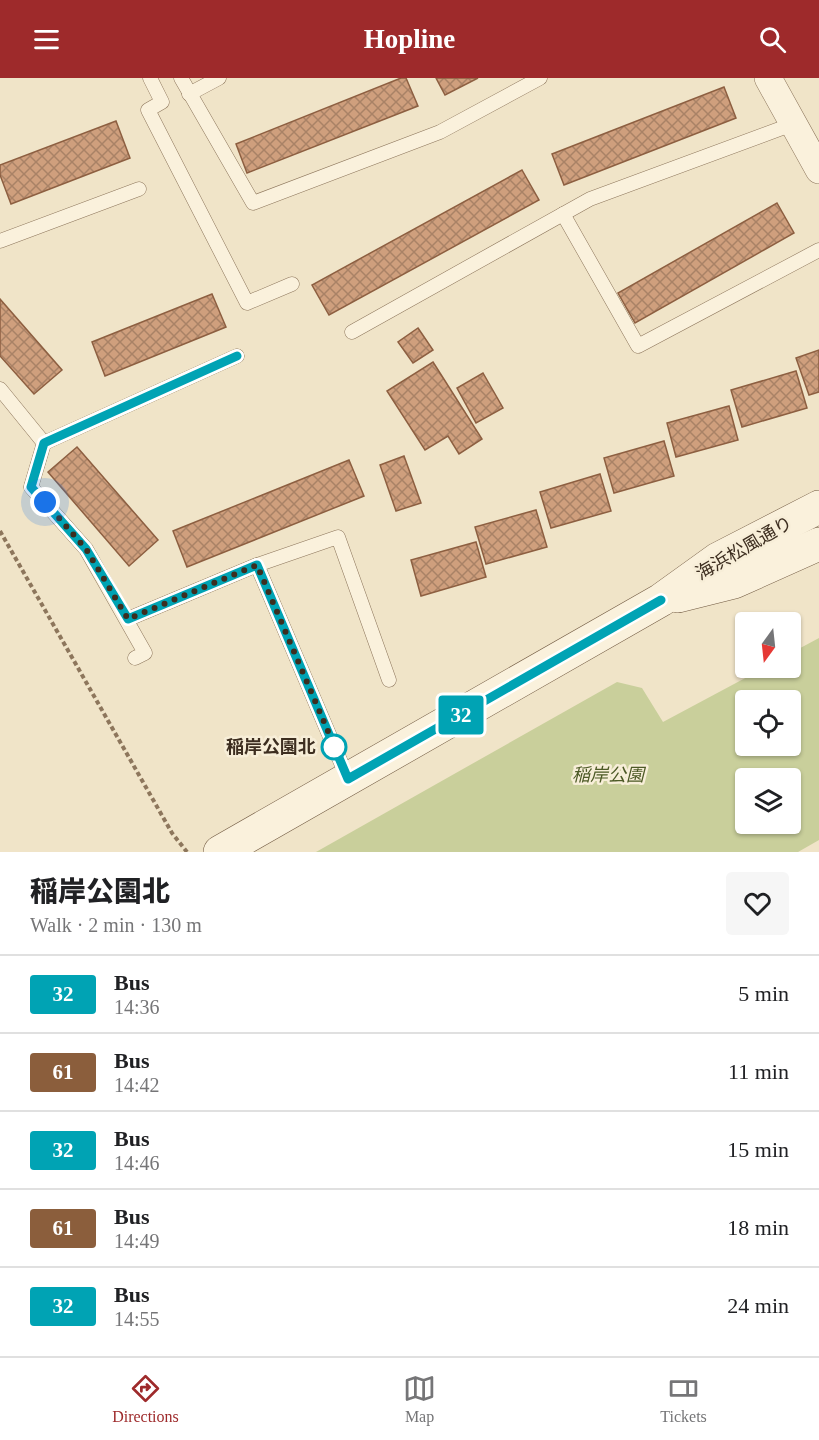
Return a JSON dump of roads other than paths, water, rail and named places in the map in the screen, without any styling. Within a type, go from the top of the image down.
[{"type":"street","points":[[768,78],[819,170]]},
{"type":"street","name":"海浜松風通り","points":[[661,600],[718,560],[819,507]]},
{"type":"street","name":"海浜松風通り","points":[[661,600],[734,582],[819,544]]},
{"type":"street","points":[[236,848],[348,779],[661,600]]},
{"type":"lane","points":[[150,78],[162,102],[148,110],[247,303],[292,284]]},
{"type":"lane","points":[[181,78],[253,203],[440,132],[540,78]]},
{"type":"lane","points":[[189,94],[219,78]]},
{"type":"lane","points":[[352,332],[590,200],[793,124]]},
{"type":"lane","points":[[0,241],[139,189]]},
{"type":"lane","points":[[563,214],[638,346],[819,250]]},
{"type":"lane","points":[[135,658],[145,653],[128,619],[86,549],[31,487],[44,443],[237,356]]},
{"type":"lane","points":[[0,389],[44,443]]},
{"type":"lane","points":[[128,619],[257,565],[338,537],[389,680]]},
{"type":"lane","points":[[257,565],[348,779]]},
{"type":"place","name":"稲岸公園北","points":[[334,747]]},
{"type":"park label","name":"稲岸公園","points":[[608,775]]}]
